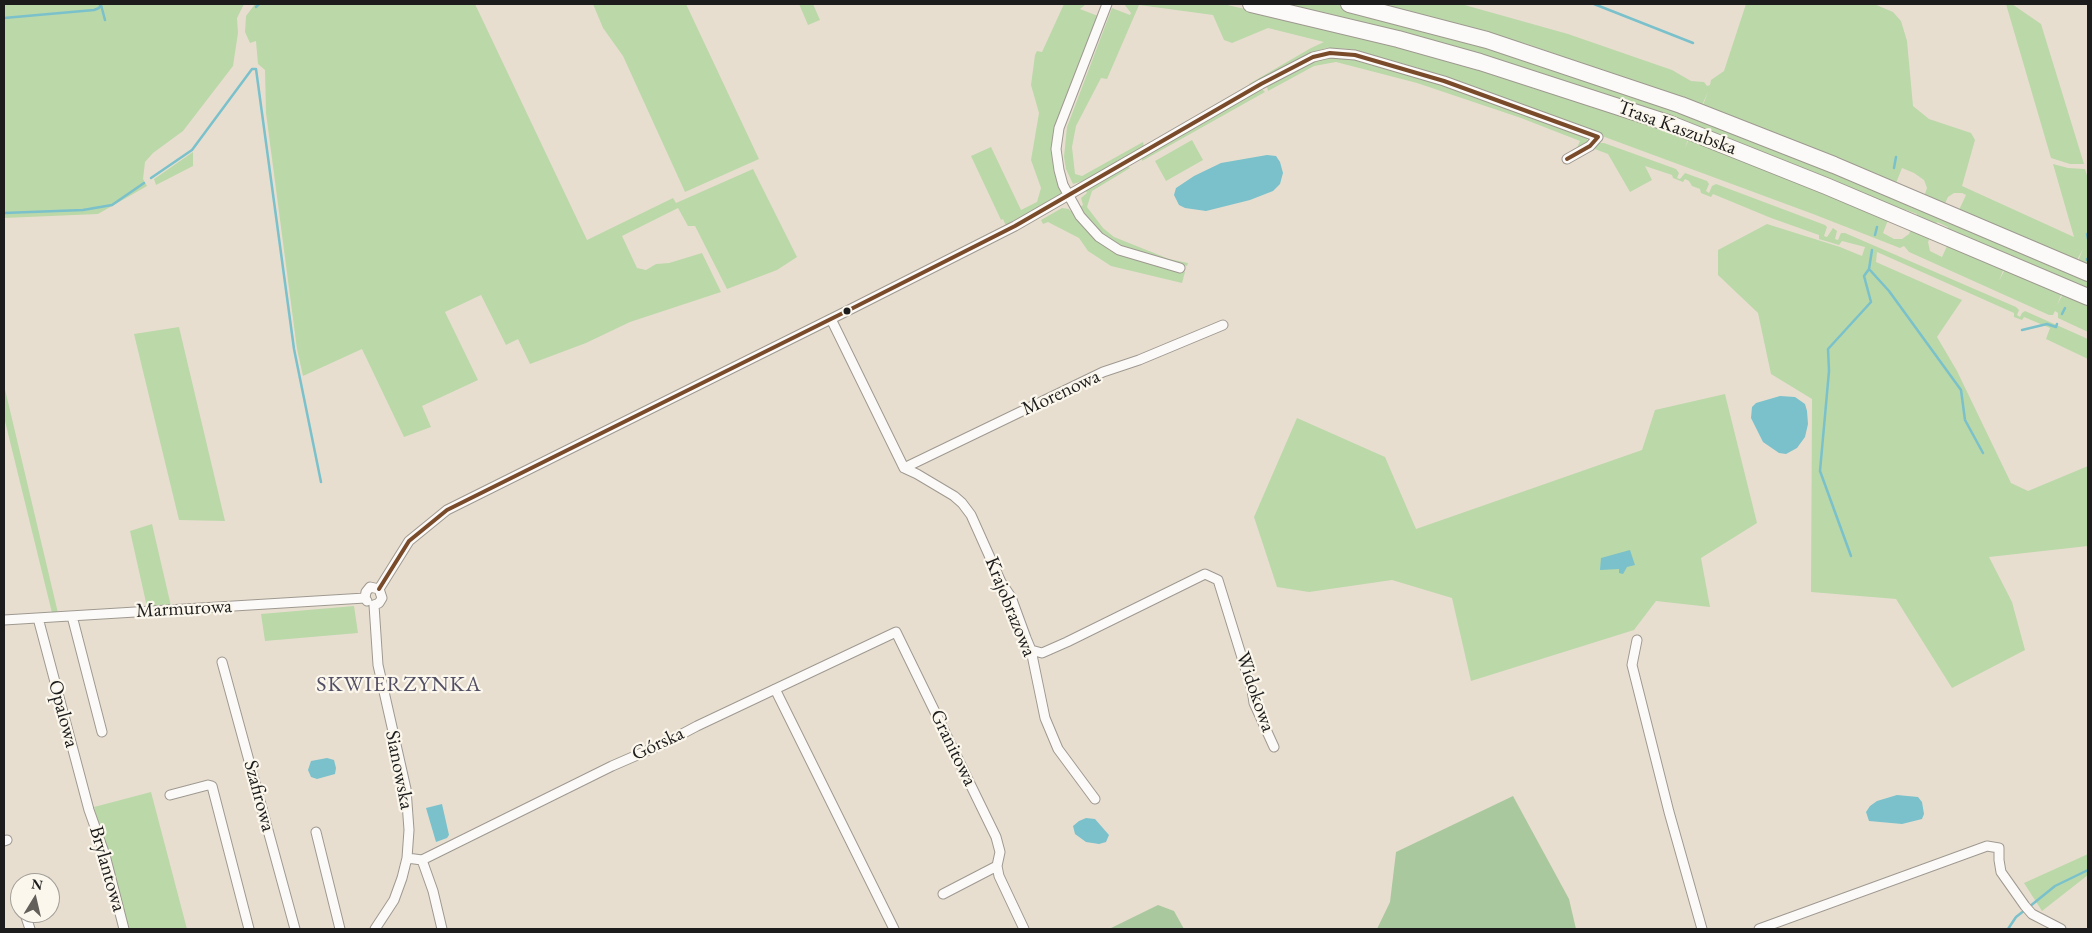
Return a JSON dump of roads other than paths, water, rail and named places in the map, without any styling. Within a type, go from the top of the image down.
[{"type":"highway","name":"Trasa Kaszubska","points":[[1251,4],[1398,39],[1562,88],[1694,134],[1914,222],[2088,297]]},
{"type":"highway","name":"Trasa Kaszubska","points":[[1349,4],[1487,40],[1681,105],[1942,210],[2088,273]]},
{"type":"street","points":[[1106,4],[1058,128],[1056,150],[1063,184],[1085,223],[1108,244],[1133,255],[1180,268]]},
{"type":"street","points":[[380,589],[370,587],[366,592],[365,598],[368,603],[374,605],[379,603],[382,598],[380,589],[409,541],[446,510],[1015,226],[1313,57],[1330,53],[1355,55],[1444,81],[1598,137],[1590,146],[1567,160]]},
{"type":"street","points":[[831,319],[904,468]]},
{"type":"street","name":"Morenowa","points":[[904,468],[1103,372],[1139,360],[1222,325]]},
{"type":"street","name":"Krajobrazowa","points":[[904,468],[954,496],[971,515],[1001,582],[1011,597],[1030,650],[1045,718],[1058,749],[1095,799]]},
{"type":"street","name":"Widokowa","points":[[1030,650],[1042,653],[1205,574],[1218,580],[1254,703],[1274,747]]},
{"type":"street","name":"Marmurowa","points":[[4,620],[365,598]]},
{"type":"street","name":"Sianowska","points":[[374,605],[378,665],[406,789],[409,830],[407,858],[402,878],[394,900],[375,929]]},
{"type":"street","points":[[72,616],[102,732]]},
{"type":"street","name":"Opalowa","points":[[38,618],[89,810]]},
{"type":"street","name":"Górska","points":[[422,860],[612,766],[665,743],[896,632]]},
{"type":"street","name":"Granitowa","points":[[896,632],[996,837],[1000,852],[997,866]]},
{"type":"street","points":[[1637,640],[1632,665],[1669,812],[1702,929]]},
{"type":"street","name":"Szafirowa","points":[[222,662],[295,929]]},
{"type":"street","points":[[775,689],[893,928]]},
{"type":"street","points":[[170,795],[208,785],[212,786],[249,929]]},
{"type":"street","name":"Brylantowa","points":[[89,810],[105,855],[124,929]]},
{"type":"street","points":[[316,832],[340,929]]},
{"type":"street","points":[[1759,929],[1987,846],[2000,848],[2001,872],[2032,914],[2061,929]]},
{"type":"street","points":[[407,858],[422,860],[442,929]]},
{"type":"street","points":[[943,894],[997,866],[999,876],[1024,929]]},
{"type":"water","points":[[1267,155],[1276,156],[1283,173],[1280,184],[1273,191],[1250,200],[1206,211],[1185,208],[1179,205],[1174,195],[1176,188],[1194,176],[1221,163]]},
{"type":"water","points":[[1780,396],[1795,397],[1805,404],[1807,411],[1808,424],[1805,437],[1797,448],[1786,454],[1779,453],[1763,442],[1751,418],[1752,407],[1756,403]]},
{"type":"water","points":[[1630,550],[1635,565],[1627,567],[1623,574],[1619,573],[1619,569],[1600,570],[1601,558]]},
{"type":"water","points":[[327,758],[334,760],[335,774],[317,779],[311,777],[308,770],[311,761]]},
{"type":"water","points":[[1897,795],[1918,797],[1922,802],[1924,814],[1922,819],[1902,824],[1869,821],[1866,812],[1870,806],[1877,801]]},
{"type":"water","points":[[442,804],[449,835],[447,838],[436,842],[426,808]]},
{"type":"water","points":[[1086,818],[1095,819],[1109,835],[1106,842],[1099,844],[1086,842],[1075,834],[1073,826]]},
{"type":"waterway","points":[[4,18],[94,10],[99,8],[101,4]]},
{"type":"waterway","points":[[256,7],[259,4]]},
{"type":"waterway","points":[[1594,4],[1693,43]]},
{"type":"waterway","points":[[101,5],[105,20]]},
{"type":"waterway","points":[[151,178],[192,150],[252,69],[256,69],[294,349],[321,482]]},
{"type":"waterway","points":[[1894,168],[1896,157]]},
{"type":"waterway","points":[[4,213],[83,210],[112,205],[144,183]]},
{"type":"waterway","points":[[1875,235],[1877,227]]},
{"type":"waterway","points":[[2087,234],[2088,239]]},
{"type":"waterway","points":[[1851,556],[1820,471],[1829,371],[1828,349],[1871,302],[1864,276],[1869,269],[1872,250]]},
{"type":"waterway","points":[[1869,269],[1889,291],[1961,390],[1965,420],[1983,453]]},
{"type":"waterway","points":[[2062,314],[2065,308]]},
{"type":"waterway","points":[[2022,330],[2047,324],[2056,327],[2057,324]]},
{"type":"waterway","points":[[2029,907],[2055,886],[2088,870]]},
{"type":"waterway","points":[[2008,929],[2016,917],[2025,910]]},
{"type":"district","name":"SKWIERZYNKA","points":[[399,685]]}]
